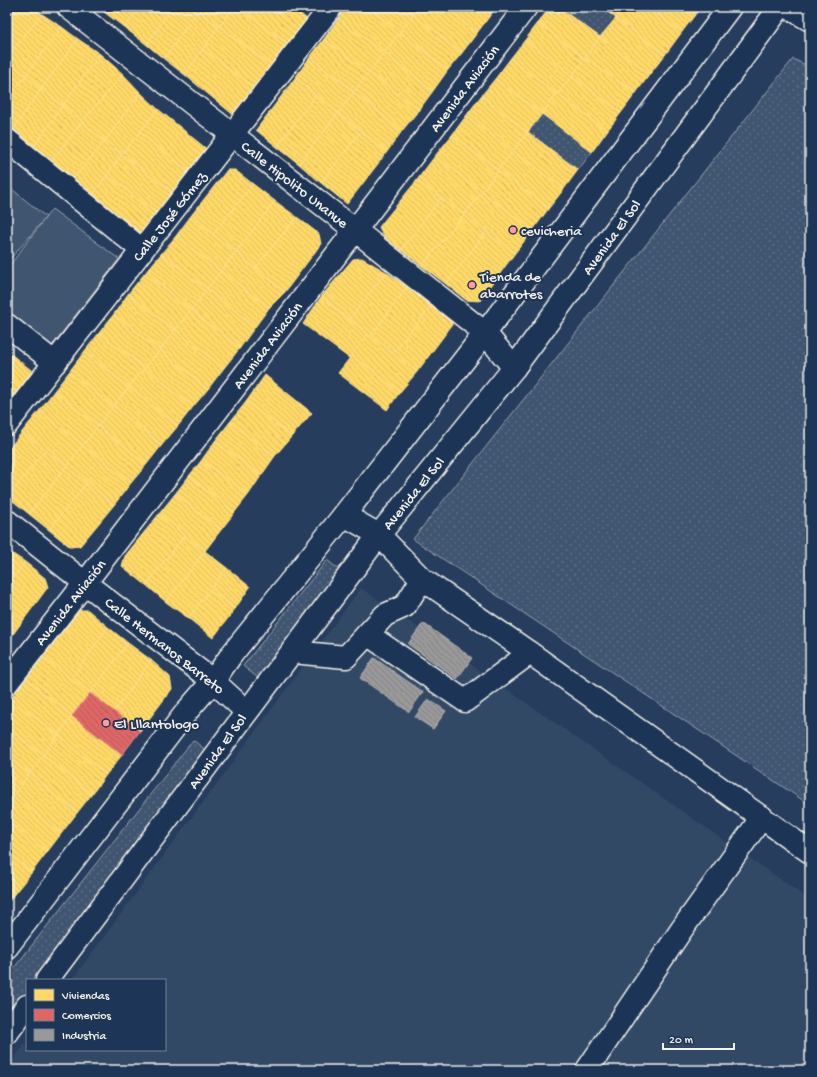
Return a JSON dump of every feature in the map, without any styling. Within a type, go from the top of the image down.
[{"type":"street","name":"Calle Hipolito Unanue","points":[[68,7],[485,333],[514,368]]},
{"type":"street","name":"Avenida Aviación","points":[[7,683],[526,7]]},
{"type":"street","points":[[7,947],[187,711],[213,681],[232,654],[344,515],[485,333],[730,7]]},
{"type":"street","name":"Avenida El Sol","points":[[47,979],[379,535],[514,368],[780,7]]},
{"type":"street","points":[[788,7],[810,20]]},
{"type":"street","name":"Calle José Gómez","points":[[7,424],[232,135],[323,10]]},
{"type":"street","points":[[7,140],[142,250]]},
{"type":"street","points":[[7,325],[55,363]]},
{"type":"street","points":[[344,515],[379,535],[422,578],[810,852]]},
{"type":"street","name":"Calle Hermanos Barreto","points":[[7,520],[85,583],[213,681],[246,711]]},
{"type":"street","points":[[292,652],[346,657],[385,615],[405,606],[422,578]]},
{"type":"street","points":[[367,634],[465,701],[530,653]]},
{"type":"street","points":[[587,1070],[682,929],[762,817]]},
{"type":"street","points":[[7,1033],[26,1007]]},
{"type":"shaded area","points":[[558,7],[601,7],[616,18],[600,37]]},
{"type":"shaded area","points":[[793,59],[810,67],[810,805],[413,539]]},
{"type":"shaded area","points":[[542,114],[592,152],[578,170],[528,132]]},
{"type":"shaded area","points":[[7,185],[46,217],[7,263]]},
{"type":"shaded area","points":[[52,209],[119,259],[51,347],[7,314],[7,269]]},
{"type":"shaded area","points":[[327,560],[342,572],[258,678],[243,666]]},
{"type":"shaded area","points":[[361,588],[810,900],[810,1070],[7,1070],[26,1042],[26,1051],[166,1051],[166,979],[73,979]]},
{"type":"shaded area","points":[[193,740],[207,751],[38,979],[26,979],[26,995],[7,1021],[7,977]]},
{"type":"building: Viviendas","points":[[7,7],[18,7],[7,19]]},
{"type":"building: Viviendas","points":[[18,7],[34,7],[42,14],[7,57],[7,19]]},
{"type":"building: Viviendas","points":[[97,7],[108,7],[104,12]]},
{"type":"building: Viviendas","points":[[108,7],[140,7],[125,28],[104,12]]},
{"type":"building: Viviendas","points":[[140,7],[172,7],[147,45],[125,28]]},
{"type":"building: Viviendas","points":[[172,7],[193,7],[198,11],[164,59],[147,45]]},
{"type":"building: Viviendas","points":[[202,7],[235,7],[219,26],[198,11]]},
{"type":"building: Viviendas","points":[[235,7],[238,7],[291,47],[276,69],[219,26]]},
{"type":"building: Viviendas","points":[[238,7],[292,7],[307,19],[291,47]]},
{"type":"building: Viviendas","points":[[347,7],[369,7],[400,32],[384,53],[338,19]]},
{"type":"building: Viviendas","points":[[369,7],[405,7],[414,15],[400,32]]},
{"type":"building: Viviendas","points":[[405,7],[420,7],[414,15]]},
{"type":"building: Viviendas","points":[[420,7],[445,7],[477,33],[462,53],[414,15]]},
{"type":"building: Viviendas","points":[[445,7],[484,7],[492,13],[477,33]]},
{"type":"building: Viviendas","points":[[484,7],[496,7],[492,13]]},
{"type":"building: Viviendas","points":[[550,7],[558,7],[600,37],[585,58],[538,23]]},
{"type":"building: Viviendas","points":[[601,7],[625,7],[616,18]]},
{"type":"building: Viviendas","points":[[625,7],[648,7],[682,32],[665,55],[616,18]]},
{"type":"building: Viviendas","points":[[648,7],[664,7],[658,15]]},
{"type":"building: Viviendas","points":[[664,7],[701,7],[682,32],[658,15]]},
{"type":"building: Viviendas","points":[[198,11],[219,26],[185,75],[164,59]]},
{"type":"building: Viviendas","points":[[42,14],[62,27],[26,75],[7,60],[7,57]]},
{"type":"building: Viviendas","points":[[414,15],[462,53],[448,70],[400,32]]},
{"type":"building: Viviendas","points":[[616,18],[665,55],[650,74],[600,37]]},
{"type":"building: Viviendas","points":[[338,19],[384,53],[369,72],[324,39]]},
{"type":"building: Viviendas","points":[[538,23],[585,58],[572,76],[525,40]]},
{"type":"building: Viviendas","points":[[219,26],[276,69],[258,91],[203,49]]},
{"type":"building: Viviendas","points":[[62,27],[78,39],[41,89],[26,75]]},
{"type":"building: Viviendas","points":[[400,32],[448,70],[433,91],[384,53]]},
{"type":"building: Viviendas","points":[[600,37],[650,74],[636,93],[585,58]]},
{"type":"building: Viviendas","points":[[78,39],[100,54],[63,105],[41,89]]},
{"type":"building: Viviendas","points":[[324,39],[369,72],[354,92],[310,57]]},
{"type":"building: Viviendas","points":[[525,40],[572,76],[557,94],[510,59]]},
{"type":"building: Viviendas","points":[[203,49],[258,91],[236,117],[185,75]]},
{"type":"building: Viviendas","points":[[384,53],[433,91],[419,110],[369,72]]},
{"type":"building: Viviendas","points":[[100,54],[123,74],[82,122],[63,105]]},
{"type":"building: Viviendas","points":[[310,57],[354,92],[338,113],[295,78]]},
{"type":"building: Viviendas","points":[[585,58],[636,93],[621,113],[572,76]]},
{"type":"building: Viviendas","points":[[510,59],[557,94],[542,114],[495,79]]},
{"type":"building: Viviendas","points":[[7,60],[26,75],[7,100]]},
{"type":"building: Viviendas","points":[[369,72],[419,110],[402,131],[354,92]]},
{"type":"building: Viviendas","points":[[123,74],[140,92],[105,141],[82,122]]},
{"type":"building: Viviendas","points":[[26,75],[41,89],[8,137],[7,100]]},
{"type":"building: Viviendas","points":[[572,76],[621,113],[607,131],[557,94]]},
{"type":"building: Viviendas","points":[[295,78],[316,95],[277,147],[256,130]]},
{"type":"building: Viviendas","points":[[495,79],[542,114],[528,132],[481,96]]},
{"type":"building: Viviendas","points":[[41,89],[63,105],[29,153],[8,137]]},
{"type":"building: Viviendas","points":[[140,92],[158,109],[122,154],[105,141]]},
{"type":"building: Viviendas","points":[[354,92],[402,131],[387,152],[338,113]]},
{"type":"building: Viviendas","points":[[557,94],[607,131],[592,152],[542,114]]},
{"type":"building: Viviendas","points":[[316,95],[338,113],[299,164],[277,147]]},
{"type":"building: Viviendas","points":[[481,96],[528,132],[513,151],[466,116]]},
{"type":"building: Viviendas","points":[[63,105],[82,122],[47,167],[29,153]]},
{"type":"building: Viviendas","points":[[158,109],[209,151],[192,175],[140,132]]},
{"type":"building: Viviendas","points":[[338,113],[361,131],[321,183],[299,164]]},
{"type":"building: Viviendas","points":[[466,116],[513,151],[498,170],[452,135]]},
{"type":"building: Viviendas","points":[[82,122],[105,141],[69,184],[47,167]]},
{"type":"building: Viviendas","points":[[361,131],[387,152],[347,204],[321,183]]},
{"type":"building: Viviendas","points":[[140,132],[192,175],[177,196],[122,154]]},
{"type":"building: Viviendas","points":[[528,132],[578,170],[564,189],[513,151]]},
{"type":"building: Viviendas","points":[[452,135],[498,170],[482,192],[435,156]]},
{"type":"building: Viviendas","points":[[105,141],[122,154],[89,200],[69,184]]},
{"type":"building: Viviendas","points":[[513,151],[564,189],[549,208],[498,170]]},
{"type":"building: Viviendas","points":[[122,154],[177,196],[161,217],[107,175]]},
{"type":"building: Viviendas","points":[[435,156],[482,192],[464,215],[417,180]]},
{"type":"building: Viviendas","points":[[227,170],[235,170],[253,184],[213,235],[190,217]]},
{"type":"building: Viviendas","points":[[498,170],[549,208],[533,230],[482,192]]},
{"type":"building: Viviendas","points":[[107,175],[161,217],[141,239],[89,200]]},
{"type":"building: Viviendas","points":[[417,180],[441,198],[401,250],[384,237],[379,227]]},
{"type":"building: Viviendas","points":[[253,184],[275,201],[236,252],[213,235]]},
{"type":"building: Viviendas","points":[[482,192],[533,230],[515,253],[464,215]]},
{"type":"building: Viviendas","points":[[441,198],[464,215],[422,266],[401,250]]},
{"type":"building: Viviendas","points":[[275,201],[297,217],[255,268],[236,252]]},
{"type":"building: Viviendas","points":[[464,215],[486,232],[446,284],[422,266]]},
{"type":"building: Viviendas","points":[[190,217],[236,252],[221,271],[176,236]]},
{"type":"building: Viviendas","points":[[297,217],[319,234],[321,244],[285,292],[255,268]]},
{"type":"building: Viviendas","points":[[486,232],[515,253],[480,301],[466,300],[446,284]]},
{"type":"building: Viviendas","points":[[176,236],[221,271],[207,289],[161,254]]},
{"type":"building: Viviendas","points":[[236,252],[285,292],[269,308],[221,271]]},
{"type":"building: Viviendas","points":[[161,254],[207,289],[191,310],[145,273]]},
{"type":"building: Viviendas","points":[[362,258],[386,272],[349,320],[321,297],[353,259]]},
{"type":"building: Viviendas","points":[[221,271],[269,308],[255,327],[207,289]]},
{"type":"building: Viviendas","points":[[386,272],[407,287],[371,336],[349,320]]},
{"type":"building: Viviendas","points":[[145,273],[191,310],[175,330],[128,294]]},
{"type":"building: Viviendas","points":[[407,287],[433,304],[393,353],[371,336]]},
{"type":"building: Viviendas","points":[[207,289],[255,327],[240,348],[191,310]]},
{"type":"building: Viviendas","points":[[128,294],[175,330],[160,350],[114,314]]},
{"type":"building: Viviendas","points":[[321,297],[368,334],[349,358],[303,324]]},
{"type":"building: Viviendas","points":[[433,304],[452,316],[452,325],[417,372],[393,353]]},
{"type":"building: Viviendas","points":[[191,310],[240,348],[224,368],[175,330]]},
{"type":"building: Viviendas","points":[[114,314],[160,350],[145,368],[99,333]]},
{"type":"building: Viviendas","points":[[175,330],[224,368],[208,389],[160,350]]},
{"type":"building: Viviendas","points":[[99,333],[145,368],[129,387],[84,352]]},
{"type":"building: Viviendas","points":[[368,334],[417,372],[400,392],[352,355]]},
{"type":"building: Viviendas","points":[[160,350],[208,389],[193,407],[145,368]]},
{"type":"building: Viviendas","points":[[7,351],[31,370],[32,377],[19,394],[7,385]]},
{"type":"building: Viviendas","points":[[84,352],[129,387],[113,406],[69,372]]},
{"type":"building: Viviendas","points":[[352,355],[400,392],[387,410],[338,373]]},
{"type":"building: Viviendas","points":[[145,368],[193,407],[178,426],[129,387]]},
{"type":"building: Viviendas","points":[[69,372],[113,406],[98,426],[54,391]]},
{"type":"building: Viviendas","points":[[265,375],[312,413],[292,436],[246,402]]},
{"type":"building: Viviendas","points":[[7,385],[19,394],[7,409]]},
{"type":"building: Viviendas","points":[[129,387],[178,426],[162,445],[113,406]]},
{"type":"building: Viviendas","points":[[54,391],[98,426],[83,445],[39,411]]},
{"type":"building: Viviendas","points":[[246,402],[292,436],[275,456],[230,422]]},
{"type":"building: Viviendas","points":[[113,406],[162,445],[147,464],[98,426]]},
{"type":"building: Viviendas","points":[[39,411],[83,445],[67,466],[22,432]]},
{"type":"building: Viviendas","points":[[230,422],[275,456],[261,476],[215,441]]},
{"type":"building: Viviendas","points":[[98,426],[147,464],[131,483],[83,445]]},
{"type":"building: Viviendas","points":[[22,432],[45,450],[8,497],[7,451]]},
{"type":"building: Viviendas","points":[[215,441],[261,476],[249,494],[201,461]]},
{"type":"building: Viviendas","points":[[83,445],[131,483],[114,505],[67,466]]},
{"type":"building: Viviendas","points":[[45,450],[67,466],[29,514],[8,497]]},
{"type":"building: Viviendas","points":[[201,461],[249,494],[235,512],[189,476]]},
{"type":"building: Viviendas","points":[[67,466],[87,483],[49,530],[29,514]]},
{"type":"building: Viviendas","points":[[189,476],[235,512],[221,530],[175,494]]},
{"type":"building: Viviendas","points":[[87,483],[114,505],[80,546],[69,546],[49,530]]},
{"type":"building: Viviendas","points":[[175,494],[221,530],[205,551],[159,514]]},
{"type":"building: Viviendas","points":[[159,514],[185,535],[146,585],[122,566],[125,556]]},
{"type":"building: Viviendas","points":[[185,535],[205,551],[166,602],[146,585]]},
{"type":"building: Viviendas","points":[[7,550],[25,562],[7,586]]},
{"type":"building: Viviendas","points":[[205,551],[227,568],[188,618],[166,602]]},
{"type":"building: Viviendas","points":[[25,562],[45,578],[48,587],[14,633],[7,628],[7,586]]},
{"type":"building: Viviendas","points":[[227,568],[250,587],[235,609],[210,590]]},
{"type":"building: Viviendas","points":[[210,590],[235,609],[213,638],[188,618]]},
{"type":"building: Viviendas","points":[[79,610],[88,610],[108,627],[71,679],[43,657]]},
{"type":"building: Viviendas","points":[[108,627],[128,643],[90,693],[71,679]]},
{"type":"building: Viviendas","points":[[7,628],[14,633],[7,642]]},
{"type":"building: Viviendas","points":[[128,643],[151,660],[114,712],[90,693]]},
{"type":"building: Viviendas","points":[[43,657],[90,693],[72,716],[26,679]]},
{"type":"building: Viviendas","points":[[151,660],[170,677],[172,689],[140,731],[114,712]]},
{"type":"building: Viviendas","points":[[26,679],[72,716],[58,735],[11,699]]},
{"type":"building: Viviendas","points":[[11,699],[58,735],[43,755],[7,728],[7,704]]},
{"type":"building: Viviendas","points":[[72,716],[122,755],[106,775],[58,735]]},
{"type":"building: Viviendas","points":[[7,728],[43,755],[30,773],[7,757]]},
{"type":"building: Viviendas","points":[[58,735],[106,775],[92,794],[43,755]]},
{"type":"building: Viviendas","points":[[43,755],[92,794],[77,813],[30,773]]},
{"type":"building: Viviendas","points":[[7,757],[30,773],[13,796],[7,791]]},
{"type":"building: Viviendas","points":[[30,773],[77,813],[61,834],[13,796]]},
{"type":"building: Viviendas","points":[[7,791],[13,796],[7,803]]},
{"type":"building: Viviendas","points":[[13,796],[61,834],[48,851],[7,821],[7,803]]},
{"type":"building: Viviendas","points":[[7,821],[48,851],[32,872],[7,853]]},
{"type":"building: Viviendas","points":[[7,853],[32,872],[15,893],[7,887]]},
{"type":"building: Viviendas","points":[[7,887],[15,893],[7,904]]},
{"type":"building: Comercios","name":"El Lllantologo","points":[[90,693],[140,731],[122,755],[72,716]]},
{"type":"building: Industria","points":[[423,623],[472,658],[457,679],[408,644]]},
{"type":"building: Industria","points":[[374,658],[423,692],[409,712],[360,678]]},
{"type":"building: Industria","points":[[428,699],[446,711],[433,729],[415,717]]},
{"type":"place","name":"cevicheria","points":[[513,230]]},
{"type":"place","name":"Tienda de abarrotes","points":[[472,285]]},
{"type":"place","name":"El Lllantologo","points":[[106,723]]}]
